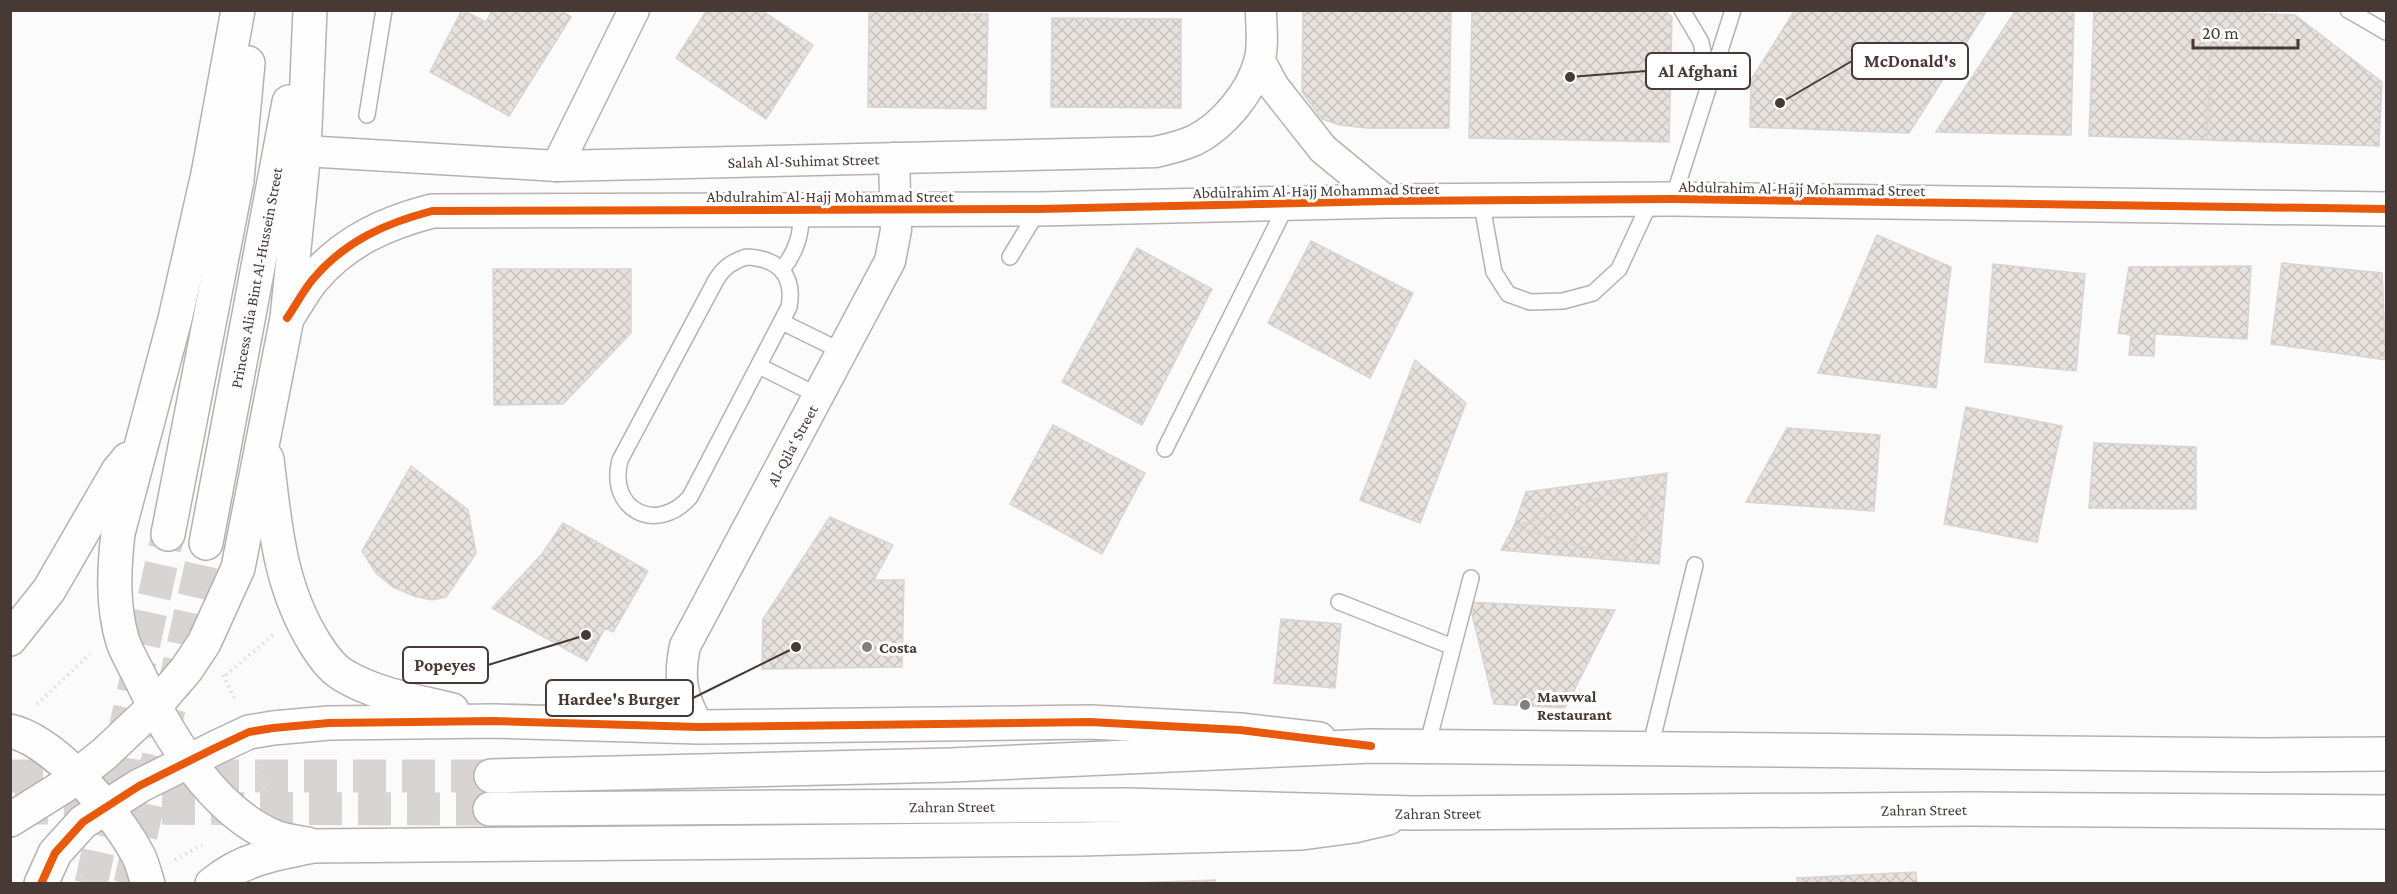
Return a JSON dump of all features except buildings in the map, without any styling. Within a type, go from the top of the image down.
[{"type":"street","points":[[238,10],[208,174],[175,319],[118,533],[115,563],[116,606],[123,642],[155,706],[189,762],[220,798],[248,821],[276,838],[313,846]]},
{"type":"street","points":[[168,534],[237,180],[253,10]]},
{"type":"street","name":"Princess Alia Bint Al-Hussein Street","points":[[206,543],[294,78],[300,10]]},
{"type":"street","points":[[10,820],[77,776],[141,721],[155,706],[186,670],[204,643],[238,568],[287,318],[304,151],[310,10]]},
{"type":"street","points":[[557,166],[634,10]]},
{"type":"street","name":"Salah Al-Suhimat Street","points":[[304,151],[557,166],[1155,152],[1196,139],[1213,129],[1247,89],[1260,61],[1261,10]]},
{"type":"street","name":"Salah Al-Suhimat Street","points":[[1260,61],[1274,87],[1323,149],[1386,201]]},
{"type":"street","name":"Al-Qila‘ Street","points":[[699,726],[688,708],[682,688],[681,667],[685,646],[890,261],[896,230],[894,158]]},
{"type":"street","name":"Abdulrahim Al-Hajj Mohammad Street","points":[[287,318],[312,280],[338,253],[368,234],[399,220],[432,211],[1039,209],[1386,201],[1662,199],[2386,209]]},
{"type":"street","points":[[264,434],[276,537],[283,569],[295,608],[325,659],[342,674],[379,692],[495,722]]},
{"type":"street","points":[[10,639],[49,590],[118,471],[140,444]]},
{"type":"street","points":[[41,884],[55,853],[83,822],[139,786],[249,732],[273,728],[329,723],[495,722],[699,726],[1133,723],[1240,730],[1371,746]]},
{"type":"street","points":[[10,731],[35,742],[57,757],[106,807],[140,858],[148,884]]},
{"type":"street","points":[[491,776],[951,765],[1371,746],[2264,755],[2386,754]]},
{"type":"street","name":"Zahran Street","points":[[490,809],[1125,805],[1412,813],[1948,809],[2386,812]]},
{"type":"street","points":[[212,884],[224,873],[244,862],[269,854],[313,846],[1210,836],[1302,833],[1354,826],[1412,813]]},
{"type":"lane","points":[[368,115],[384,10]]},
{"type":"lane","points":[[1682,10],[1701,42],[1709,84]]},
{"type":"lane","points":[[1481,200],[1494,272],[1508,294],[1530,302],[1563,301],[1593,293],[1619,269],[1662,199],[1709,84],[1732,10]]},
{"type":"lane","points":[[2348,10],[2386,32]]},
{"type":"lane","points":[[1165,449],[1287,204]]},
{"type":"lane","points":[[782,270],[792,257],[799,242],[801,209]]},
{"type":"lane","points":[[1010,257],[1039,209]]},
{"type":"lane","points":[[746,257],[772,262],[782,270],[789,282],[791,295],[782,322],[690,497],[682,507],[670,514],[657,516],[644,514],[632,508],[623,498],[617,486],[616,473],[620,460],[723,269],[734,261],[746,257]]},
{"type":"lane","points":[[782,322],[841,351]]},
{"type":"lane","points":[[759,366],[817,395]]},
{"type":"lane","points":[[1650,748],[1695,565]]},
{"type":"lane","points":[[1427,746],[1471,579]]},
{"type":"lane","points":[[1340,602],[1454,647]]},
{"type":"path","points":[[225,676],[281,628],[300,617]]},
{"type":"tunnel","points":[[91,884],[168,534]]},
{"type":"tunnel","points":[[130,884],[206,543]]},
{"type":"tunnel","points":[[10,776],[491,776]]},
{"type":"tunnel","points":[[15,808],[490,809]]},
{"type":"cycle path","points":[[287,318],[313,279],[339,254],[367,235],[398,221],[432,211],[1039,209],[1386,201],[1673,199],[2386,209]]},
{"type":"cycle path","points":[[41,884],[55,853],[83,822],[139,786],[215,748],[249,732],[273,728],[329,723],[495,721],[699,727],[1090,722],[1240,730],[1371,746]]},
{"type":"place","name":"Al Afghani","points":[[1570,77]]},
{"type":"place","name":"McDonald's","points":[[1780,103]]},
{"type":"place","name":"Popeyes","points":[[586,635]]},
{"type":"place","name":"Hardee's Burger","points":[[796,647]]},
{"type":"place","name":"Costa","points":[[867,647]]},
{"type":"place","name":"Mawwal Restaurant","points":[[1525,705]]}]
